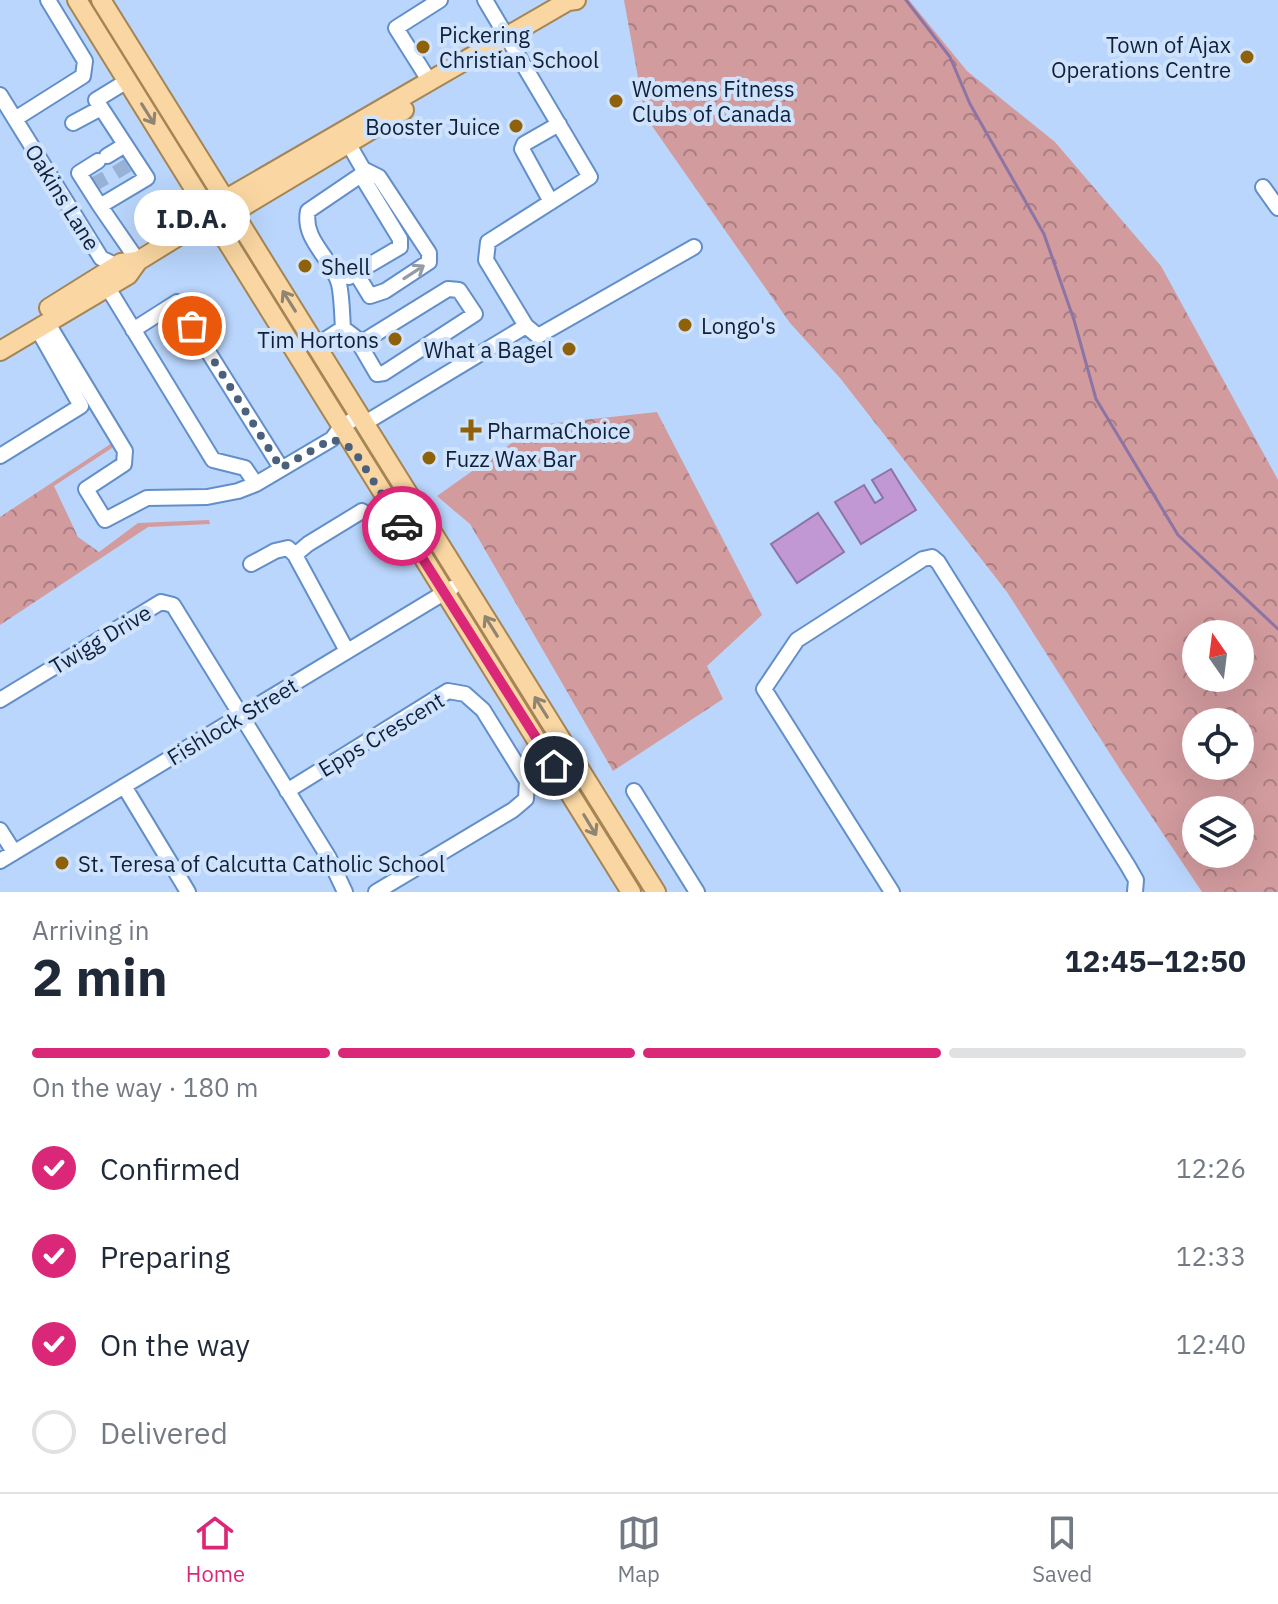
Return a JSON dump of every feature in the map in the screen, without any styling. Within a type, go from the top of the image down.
[{"type":"main road","points":[[77,0],[211,216],[336,434],[353,449],[631,892]]},
{"type":"main road","points":[[101,0],[656,892]]},
{"type":"main road","points":[[0,338],[107,272],[128,275],[138,261],[211,216],[348,143],[509,42],[568,1],[576,0]]},
{"type":"main road","points":[[230,206],[340,131],[509,42]]},
{"type":"main road","points":[[0,351],[42,325],[107,272]]},
{"type":"street","points":[[15,119],[83,76],[86,69],[85,61],[48,0]]},
{"type":"street","points":[[430,82],[396,28],[440,0]]},
{"type":"street","points":[[485,0],[590,177],[488,242],[486,260],[526,326],[538,336],[694,247]]},
{"type":"street","points":[[106,160],[101,108],[96,100],[127,81]]},
{"type":"street","name":"Oakins Lane","points":[[0,95],[107,272],[133,330],[213,460],[245,468],[256,484]]},
{"type":"street","points":[[73,123],[101,108]]},
{"type":"street","points":[[551,202],[522,149],[524,144],[559,124]]},
{"type":"street","points":[[339,283],[400,247],[400,239],[348,143]]},
{"type":"street","points":[[106,200],[130,184],[147,178],[106,160],[79,173],[106,200],[138,261]]},
{"type":"street","points":[[356,273],[370,296],[385,291],[429,262],[429,253],[379,177],[362,172]]},
{"type":"street","points":[[359,344],[448,289],[459,290],[475,314],[384,373],[377,374],[359,344],[343,328],[339,283],[305,224],[308,211],[362,172]]},
{"type":"street","points":[[1263,187],[1278,208]]},
{"type":"street","points":[[133,330],[177,302],[281,468]]},
{"type":"street","points":[[42,325],[125,451],[124,464],[86,489],[105,520],[147,498],[207,497],[256,484],[336,434],[526,326]]},
{"type":"street","points":[[0,456],[81,406],[42,325]]},
{"type":"street","points":[[317,345],[343,328]]},
{"type":"street","points":[[295,555],[362,511]]},
{"type":"street","points":[[251,564],[275,551],[288,548],[295,555],[347,651]]},
{"type":"street","points":[[892,892],[764,689],[797,640],[923,559],[932,557],[1128,866],[1136,880],[1135,892]]},
{"type":"street","name":"Fishlock Street","points":[[0,861],[464,581]]},
{"type":"street","name":"Twigg Drive","points":[[0,700],[161,602],[173,605],[329,858],[345,892]]},
{"type":"street","name":"Epps Crescent","points":[[287,791],[448,691],[465,694],[483,710],[527,781],[526,799],[513,810],[376,892]]},
{"type":"street","points":[[124,786],[188,892]]},
{"type":"street","points":[[634,791],[697,892]]},
{"type":"street","points":[[0,830],[14,852]]},
{"type":"green space","points":[[624,0],[909,0],[967,71],[1055,142],[1161,266],[1278,480],[1278,892],[1202,892],[1186,868],[1254,868],[1254,796],[1182,796],[1182,862],[1007,592],[840,378],[790,323],[645,116]]},
{"type":"green space","points":[[657,412],[762,615],[707,666],[723,699],[613,771],[470,524],[437,496],[537,425]]},
{"type":"green space","points":[[112,443],[112,448],[54,486],[78,537],[99,552],[138,523],[209,520],[210,524],[148,527],[0,625],[0,517]]},
{"type":"shaded area","points":[[891,469],[916,510],[861,544],[835,502],[864,485],[875,503],[883,498],[872,480]]},
{"type":"shaded area","points":[[818,513],[844,552],[797,583],[771,544]]},
{"type":"waterway","points":[[906,0],[950,57],[970,104],[1044,234],[1074,320],[1096,399],[1178,535],[1278,629]]},
{"type":"tunnel","points":[[118,163],[129,181]]},
{"type":"tunnel","points":[[96,175],[107,195]]},
{"type":"way so far","points":[[192,326],[281,468],[332,439],[338,441],[353,449],[402,526]]},
{"type":"place","name":"Pickering Christian School","points":[[423,47]]},
{"type":"place","name":"Town of Ajax Operations Centre","points":[[1247,57]]},
{"type":"place","name":"Womens Fitness Clubs of Canada","points":[[616,101]]},
{"type":"place","name":"Booster Juice","points":[[516,126]]},
{"type":"place","name":"Shell","points":[[305,266]]},
{"type":"place","name":"Longo's","points":[[685,325]]},
{"type":"place","name":"I.D.A.","points":[[192,326]]},
{"type":"place","name":"Tim Hortons","points":[[395,339]]},
{"type":"place","name":"What a Bagel","points":[[569,349]]},
{"type":"place","name":"PharmaChoice","points":[[471,430]]},
{"type":"place","name":"Fuzz Wax Bar","points":[[429,458]]},
{"type":"place","name":"St. Teresa of Calcutta Catholic School","points":[[62,863]]},
{"type":"route","points":[[402,526],[554,766]]}]
